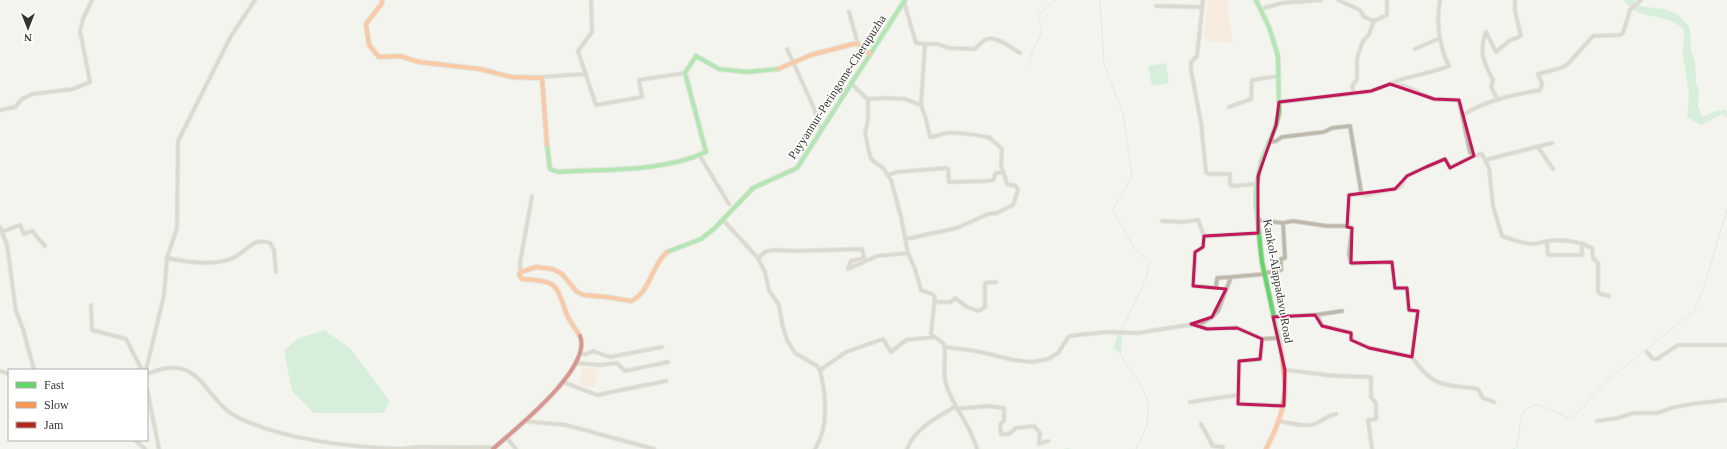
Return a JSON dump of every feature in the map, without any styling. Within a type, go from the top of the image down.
[{"type":"main road","points":[[382,0],[382,3],[366,24],[369,45],[379,58],[400,56],[419,62],[480,70],[511,77],[542,78],[547,124],[548,158],[550,169],[554,171],[608,170],[700,156],[706,152],[685,74],[696,56],[719,69],[747,72],[781,70],[794,62],[824,51],[858,44],[870,54]]},
{"type":"main road","name":"Kankol-Alappadavu Road","points":[[1256,0],[1275,43],[1278,56],[1279,76],[1278,119],[1261,162],[1257,184],[1256,220],[1273,317],[1285,370],[1286,391],[1284,406],[1279,421],[1273,438],[1266,449]]},
{"type":"main road","name":"Payyannur-Peringome-Cherupuzha","points":[[520,272],[523,269],[537,267],[554,269],[561,272],[580,294],[634,301],[640,294],[658,260],[670,249],[697,241],[722,220],[752,188],[766,180],[792,172],[796,168],[904,1]]},
{"type":"main road","points":[[494,448],[562,382],[576,363],[580,354],[582,343],[568,319],[559,291],[546,280],[522,279],[519,275],[520,272]]},
{"type":"street","points":[[0,110],[14,107],[22,99],[33,94],[74,89],[90,82],[80,31],[83,19],[92,0]]},
{"type":"street","points":[[146,369],[164,295],[167,258],[177,228],[178,141],[231,36],[256,0]]},
{"type":"street","points":[[591,0],[592,32],[578,51],[596,105],[642,97],[639,80],[685,74]]},
{"type":"street","points":[[1203,0],[1197,56],[1191,62],[1191,70],[1201,122],[1206,172],[1208,174],[1230,174],[1230,184],[1232,186],[1257,184]]},
{"type":"street","points":[[1261,9],[1282,3],[1321,0]]},
{"type":"street","points":[[1338,0],[1360,10],[1364,17],[1374,21]]},
{"type":"street","points":[[1354,93],[1352,86],[1357,79],[1357,59],[1363,41],[1368,36],[1374,21],[1387,15],[1387,0]]},
{"type":"street","points":[[1279,102],[1371,91],[1403,78],[1435,72],[1449,66],[1444,57],[1440,38],[1440,0]]},
{"type":"street","points":[[1498,100],[1491,87],[1493,80],[1486,68],[1481,46],[1486,32],[1496,52],[1509,41],[1521,36],[1515,11],[1515,0]]},
{"type":"street","points":[[904,1],[916,43],[938,44],[948,48],[975,48],[983,41],[990,39],[996,40],[1020,53]]},
{"type":"street","points":[[1463,115],[1477,106],[1540,90],[1542,84],[1538,74],[1561,68],[1568,64],[1594,36],[1620,35],[1623,33],[1630,10],[1640,1]]},
{"type":"street","points":[[1156,6],[1202,7]]},
{"type":"street","points":[[849,12],[858,44]]},
{"type":"street","points":[[1415,48],[1440,38]]},
{"type":"street","points":[[906,238],[957,228],[988,214],[997,213],[1013,205],[1018,190],[1016,186],[1007,184],[1000,159],[1002,149],[989,138],[969,136],[957,132],[930,137],[921,105],[925,44]]},
{"type":"street","points":[[787,49],[814,108],[821,131]]},
{"type":"street","points":[[539,77],[586,74]]},
{"type":"street","points":[[1229,107],[1251,99],[1252,80],[1279,76]]},
{"type":"street","points":[[851,83],[868,99],[905,99],[921,105]]},
{"type":"street","points":[[1390,84],[1404,86],[1434,99],[1459,100],[1470,152],[1474,156]]},
{"type":"street","points":[[868,99],[868,120],[865,133],[866,142],[872,160],[883,168],[888,175],[902,217],[908,253],[915,269],[921,290],[932,294],[935,297],[931,334],[944,344],[944,372],[946,385],[967,423],[976,449]]},
{"type":"street","points":[[1268,142],[1276,141],[1282,137],[1324,132],[1332,128],[1350,126],[1354,157],[1361,187],[1360,194]]},
{"type":"street","points":[[989,138],[992,142]]},
{"type":"street","points":[[1485,160],[1552,143]]},
{"type":"street","points":[[1538,147],[1553,170]]},
{"type":"street","points":[[1348,226],[1349,195],[1395,189],[1400,187],[1407,176],[1426,167],[1445,160],[1450,168],[1474,156],[1482,154],[1489,168],[1493,206],[1502,236],[1521,243],[1536,244],[1547,241],[1566,241],[1582,243],[1592,248],[1593,258],[1598,263],[1600,294],[1609,296]]},
{"type":"street","points":[[700,156],[729,204]]},
{"type":"street","points":[[888,175],[897,172],[946,168],[948,169],[949,182],[993,180],[996,173],[1003,172]]},
{"type":"street","points":[[520,272],[520,264],[532,196]]},
{"type":"street","points":[[722,220],[758,258],[765,272],[769,290],[779,305],[787,340],[795,353],[817,366],[820,370],[824,431],[815,449]]},
{"type":"street","points":[[1162,221],[1182,222],[1198,220],[1204,236],[1203,247],[1195,252],[1193,286],[1216,288],[1217,278],[1281,270],[1281,259],[1285,258],[1283,223]]},
{"type":"street","points":[[1256,220],[1283,223],[1293,221],[1327,226],[1348,226],[1352,228],[1349,254],[1351,263],[1392,262],[1395,288],[1407,288],[1409,310],[1418,311],[1412,357]]},
{"type":"street","points":[[2,232],[20,225],[24,234],[32,231],[45,246]]},
{"type":"street","points":[[0,227],[7,245],[16,311],[23,329],[34,369]]},
{"type":"street","points":[[1204,236],[1258,233]]},
{"type":"street","points":[[167,258],[186,262],[222,261],[240,254],[253,242],[264,241],[270,243],[274,250],[276,272]]},
{"type":"street","points":[[1547,241],[1548,254],[1582,255],[1582,243]]},
{"type":"street","points":[[758,258],[765,252],[773,250],[796,251],[862,249],[864,258],[851,261],[848,269],[877,256],[908,253]]},
{"type":"street","points":[[945,347],[976,351],[1014,360],[1032,362],[1048,359],[1058,353],[1069,336],[1106,332],[1138,332],[1202,323],[1215,314],[1221,303],[1230,277]]},
{"type":"street","points":[[935,302],[951,302],[955,298],[967,307],[980,311],[985,307],[985,284],[996,282]]},
{"type":"street","points":[[91,305],[92,330],[126,339],[141,369]]},
{"type":"street","points":[[1273,317],[1317,315],[1342,311]]},
{"type":"street","points":[[1317,315],[1322,326],[1351,333],[1351,340],[1369,348],[1412,357],[1420,368],[1436,382],[1446,386],[1478,389],[1483,398],[1494,402]]},
{"type":"street","points":[[1191,324],[1207,329],[1237,328],[1262,339],[1278,338]]},
{"type":"street","points":[[820,370],[846,352],[883,339],[891,352],[906,340],[934,337]]},
{"type":"street","points":[[1262,339],[1260,359],[1239,361],[1238,404],[1284,406]]},
{"type":"street","points":[[1647,352],[1654,359],[1657,359],[1678,345],[1727,345]]},
{"type":"street","points":[[580,354],[586,354],[593,351],[612,356],[662,347]]},
{"type":"street","points":[[576,363],[601,365],[617,363],[625,371],[668,362]]},
{"type":"street","points":[[148,374],[157,370],[174,368],[196,374],[220,404],[230,413],[256,426],[284,434],[339,444],[382,448],[494,448]]},
{"type":"street","points":[[1285,370],[1306,371],[1318,374],[1341,376],[1371,377],[1371,397],[1376,403],[1376,419],[1368,420],[1372,449]]},
{"type":"street","points":[[562,382],[597,395],[666,381]]},
{"type":"street","points":[[148,394],[159,449]]},
{"type":"street","points":[[1190,402],[1238,395]]},
{"type":"street","points":[[1597,421],[1618,418],[1633,413],[1658,413],[1670,408],[1727,400]]},
{"type":"street","points":[[907,449],[914,436],[924,427],[957,407],[986,406],[1004,408],[1004,420],[1000,425],[1001,434],[1009,434],[1016,428],[1034,426],[1040,433],[1039,444],[1048,441]]},
{"type":"street","points":[[1279,421],[1308,424],[1316,423],[1326,416],[1336,414]]},
{"type":"street","points":[[522,421],[566,425],[654,449]]},
{"type":"street","points":[[1201,424],[1213,446],[1223,447],[1222,449]]},
{"type":"street","points":[[505,436],[516,449]]},
{"type":"street","points":[[137,441],[145,449]]},
{"type":"highlighted area","points":[[1390,84],[1434,99],[1459,100],[1474,156],[1450,168],[1445,159],[1407,176],[1395,189],[1349,195],[1347,227],[1352,228],[1351,263],[1392,262],[1395,288],[1407,288],[1409,310],[1418,311],[1412,357],[1369,348],[1351,340],[1351,333],[1322,326],[1315,315],[1273,317],[1285,370],[1284,406],[1238,404],[1239,361],[1260,359],[1262,339],[1237,328],[1207,329],[1191,324],[1212,317],[1226,289],[1193,286],[1195,252],[1203,247],[1204,236],[1258,233],[1258,176],[1276,125],[1279,102],[1371,91]]},
{"type":"shaded area","points":[[1208,0],[1227,0],[1233,43],[1212,42],[1204,36]]},
{"type":"shaded area","points":[[1624,0],[1634,0],[1641,6],[1668,10],[1678,15],[1688,25],[1690,30],[1691,51],[1695,62],[1696,82],[1699,91],[1698,106],[1702,117],[1715,111],[1726,110],[1727,117],[1722,114],[1701,125],[1687,117],[1689,94],[1683,56],[1684,30],[1678,24],[1635,11],[1629,7]]},
{"type":"shaded area","points":[[1166,63],[1169,83],[1152,86],[1148,66]]},
{"type":"shaded area","points":[[324,330],[350,348],[390,402],[383,413],[314,413],[292,391],[284,351],[297,339]]},
{"type":"shaded area","points":[[1118,334],[1122,335],[1121,353],[1113,349]]},
{"type":"shaded area","points":[[582,367],[597,370],[594,388],[579,385]]},
{"type":"waterway","points":[[1029,66],[1032,52],[1042,32],[1038,15],[1055,0]]},
{"type":"waterway","points":[[1100,0],[1104,64],[1123,113],[1132,176],[1113,210],[1135,249],[1150,262],[1146,278],[1122,330]]},
{"type":"waterway","points":[[1513,449],[1517,447],[1521,418],[1526,409],[1537,404],[1571,419],[1608,380],[1694,311],[1704,287],[1727,209]]},
{"type":"waterway","points":[[1120,352],[1120,355],[1143,389],[1147,400],[1147,422],[1143,435],[1136,449]]},
{"type":"waterway","points":[[1065,449],[1070,449]]},
{"type":"traffic: fast","points":[[667,252],[701,239],[715,228],[753,188],[797,168],[905,0]]},
{"type":"traffic: fast","points":[[1256,0],[1269,27],[1278,56],[1279,112],[1276,125],[1261,162],[1256,188],[1256,207],[1262,262],[1280,345]]},
{"type":"traffic: fast","points":[[547,145],[550,169],[558,172],[614,170],[653,166],[689,158],[706,152],[685,73],[696,56],[719,69],[747,72],[778,69]]},
{"type":"traffic: slow","points":[[382,0],[382,3],[366,24],[369,45],[379,57],[400,56],[419,62],[480,69],[511,77],[542,78],[547,145]]},
{"type":"traffic: slow","points":[[778,69],[811,55],[853,44],[858,44],[870,54]]},
{"type":"traffic: slow","points":[[580,336],[568,318],[560,296],[554,286],[543,281],[522,279],[519,275],[521,272],[536,267],[553,269],[562,274],[577,292],[584,295],[631,301],[643,292],[662,257],[667,252]]},
{"type":"traffic: slow","points":[[1266,449],[1278,422],[1284,398],[1285,374],[1280,345]]},
{"type":"traffic: jam","points":[[493,449],[534,413],[564,381],[575,364],[581,349],[580,336]]}]
